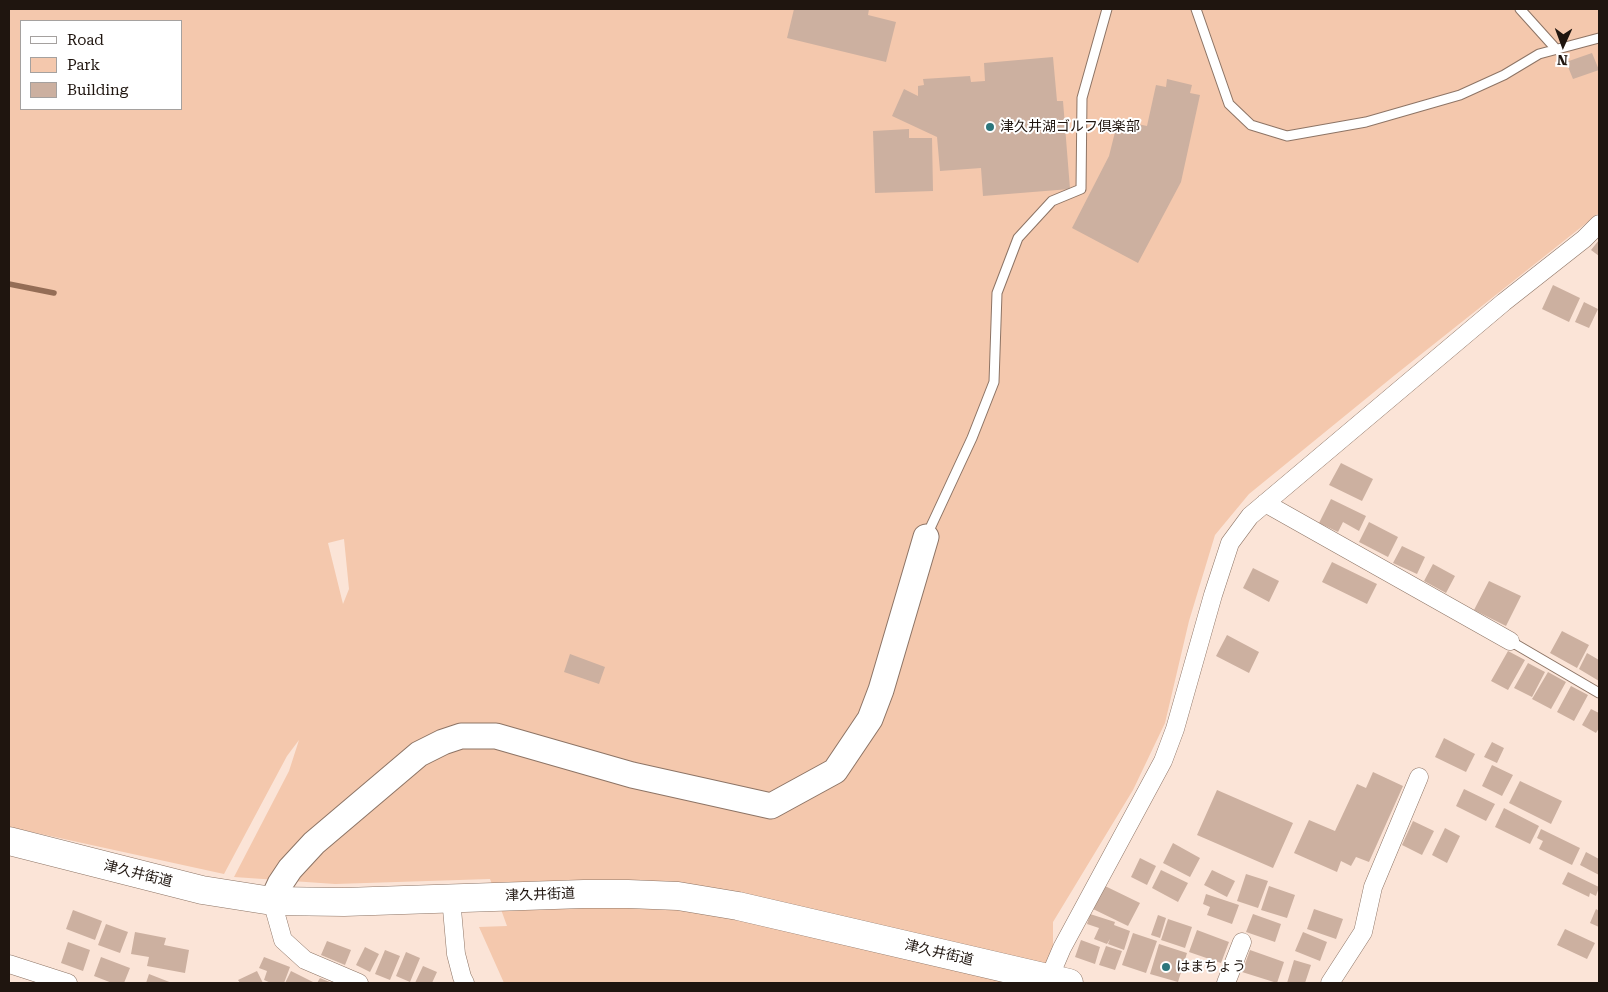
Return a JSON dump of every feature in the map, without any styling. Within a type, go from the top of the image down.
[{"type":"highway","name":"津久井街道","points":[[9,841],[202,890],[272,901],[344,902],[628,894],[678,896],[738,906],[1055,982]]},
{"type":"street","points":[[1055,982],[1062,948],[1163,761],[1175,729],[1212,595],[1230,543],[1250,516],[1265,503],[1504,302],[1584,239],[1599,224]]},
{"type":"street","points":[[1265,503],[1510,642]]},
{"type":"street","points":[[359,983],[305,960],[283,940],[272,901],[290,869],[314,843],[419,754],[443,742],[461,736],[496,736],[632,775],[771,806],[835,770],[870,719],[881,690],[926,537]]},
{"type":"street","points":[[1330,983],[1363,932],[1373,886],[1419,777]]},
{"type":"street","points":[[451,898],[456,954],[465,983]]},
{"type":"street","points":[[1226,983],[1242,942]]},
{"type":"street","points":[[9,964],[40,979],[68,983]]},
{"type":"lane","points":[[926,537],[972,438],[994,382],[997,294],[1018,238],[1052,201],[1081,189],[1082,98],[1107,9]]},
{"type":"lane","points":[[1196,9],[1230,104],[1251,125],[1287,136],[1366,122],[1460,95],[1504,75],[1539,54],[1599,38]]},
{"type":"lane","points":[[1520,9],[1556,49]]},
{"type":"lane","points":[[1510,642],[1599,694]]},
{"type":"green space","points":[[9,9],[1599,9],[1599,213],[1249,494],[1215,535],[1189,621],[1165,723],[1133,790],[1053,922],[1053,966],[1033,983],[504,983],[479,927],[507,926],[490,879],[335,884],[234,877],[289,771],[299,740],[287,756],[224,874],[9,827]],"holes":[[[344,539],[349,589],[343,604],[328,543]]]},
{"type":"building","points":[[794,9],[869,9],[868,15],[896,22],[886,62],[787,38]]},
{"type":"building","points":[[1592,53],[1599,70],[1573,79],[1566,62]]},
{"type":"building","name":"津久井湖ゴルフ倶楽部","points":[[1053,57],[1057,101],[1063,101],[1070,189],[983,196],[981,168],[940,171],[937,137],[892,116],[904,89],[918,96],[918,86],[924,85],[923,79],[970,76],[971,82],[985,81],[984,63]]},
{"type":"building","points":[[1167,79],[1192,85],[1190,93],[1200,95],[1181,182],[1138,263],[1072,228],[1109,156],[1118,120],[1147,126],[1156,85],[1166,87]]},
{"type":"building","points":[[909,129],[909,138],[932,138],[933,191],[875,193],[873,131]]},
{"type":"building","points":[[1599,240],[1599,256],[1591,250]]},
{"type":"building","points":[[1553,285],[1580,298],[1569,322],[1542,309]]},
{"type":"building","points":[[1584,302],[1598,309],[1589,328],[1575,322]]},
{"type":"building","points":[[1341,463],[1373,479],[1362,501],[1329,485]]},
{"type":"building","points":[[1331,499],[1366,516],[1359,531],[1343,522],[1338,532],[1319,523]]},
{"type":"building","points":[[1369,522],[1398,537],[1388,557],[1359,542]]},
{"type":"building","points":[[1402,546],[1425,557],[1417,574],[1393,563]]},
{"type":"building","points":[[1332,562],[1377,584],[1367,604],[1322,582]]},
{"type":"building","points":[[1433,564],[1455,576],[1446,593],[1424,581]]},
{"type":"building","points":[[1253,568],[1279,581],[1269,602],[1243,588]]},
{"type":"building","points":[[1489,581],[1521,596],[1506,626],[1474,610]]},
{"type":"building","points":[[1562,631],[1589,645],[1577,668],[1550,653]]},
{"type":"building","points":[[1227,635],[1259,652],[1249,673],[1216,656]]},
{"type":"building","points":[[1508,651],[1525,660],[1508,690],[1491,681]]},
{"type":"building","points":[[1587,653],[1599,660],[1599,681],[1579,669]]},
{"type":"building","points":[[570,654],[605,667],[599,684],[564,672]]},
{"type":"building","points":[[1528,663],[1545,672],[1532,697],[1514,688]]},
{"type":"building","points":[[1548,672],[1566,682],[1551,709],[1532,699]]},
{"type":"building","points":[[1571,686],[1588,695],[1574,721],[1557,712]]},
{"type":"building","points":[[1591,709],[1599,713],[1599,728],[1596,733],[1582,725]]},
{"type":"building","points":[[1444,738],[1475,754],[1466,772],[1435,757]]},
{"type":"building","points":[[1492,742],[1504,748],[1497,763],[1484,757]]},
{"type":"building","points":[[1492,765],[1513,775],[1502,796],[1482,786]]},
{"type":"building","points":[[1373,772],[1403,786],[1369,862],[1356,857],[1351,866],[1341,861],[1337,872],[1294,853],[1309,820],[1335,831],[1357,784],[1366,788]]},
{"type":"building","points":[[1520,781],[1562,801],[1551,824],[1509,803]]},
{"type":"building","points":[[1464,789],[1495,804],[1486,821],[1456,806]]},
{"type":"building","points":[[1217,790],[1293,823],[1273,868],[1197,835]]},
{"type":"building","points":[[1504,808],[1539,826],[1530,844],[1495,827]]},
{"type":"building","points":[[1413,821],[1434,831],[1422,855],[1402,845]]},
{"type":"building","points":[[1445,828],[1460,836],[1447,863],[1432,855]]},
{"type":"building","points":[[1541,829],[1580,848],[1572,865],[1539,849],[1543,841],[1537,838]]},
{"type":"building","points":[[1173,843],[1200,858],[1190,877],[1163,863]]},
{"type":"building","points":[[1586,852],[1599,859],[1599,875],[1580,865]]},
{"type":"building","points":[[1140,858],[1156,866],[1147,885],[1131,877]]},
{"type":"building","points":[[1161,870],[1188,883],[1178,902],[1152,888]]},
{"type":"building","points":[[1212,870],[1235,881],[1227,897],[1204,885]]},
{"type":"building","points":[[1568,872],[1599,887],[1596,896],[1590,893],[1589,897],[1562,884]]},
{"type":"building","points":[[1246,874],[1268,881],[1258,908],[1237,901]]},
{"type":"building","points":[[1105,886],[1140,903],[1128,926],[1093,909]]},
{"type":"building","points":[[1269,886],[1295,895],[1287,918],[1261,910]]},
{"type":"building","points":[[1206,894],[1239,905],[1232,924],[1207,915],[1210,907],[1203,904]]},
{"type":"building","points":[[1314,909],[1343,919],[1336,939],[1307,929]]},
{"type":"building","points":[[1596,909],[1599,911],[1599,927],[1590,923]]},
{"type":"building","points":[[73,910],[102,921],[95,940],[66,929]]},
{"type":"building","points":[[1090,914],[1115,922],[1114,925],[1130,931],[1124,950],[1108,944],[1110,939],[1107,944],[1094,939],[1099,928],[1087,924]]},
{"type":"building","points":[[1253,914],[1281,924],[1275,942],[1246,932]]},
{"type":"building","points":[[1158,915],[1166,918],[1160,938],[1151,935]]},
{"type":"building","points":[[1168,919],[1192,927],[1185,948],[1161,940]]},
{"type":"building","points":[[106,924],[128,932],[120,953],[98,945]]},
{"type":"building","points":[[1565,929],[1595,943],[1587,959],[1557,945]]},
{"type":"building","points":[[1197,930],[1229,942],[1221,963],[1189,952]]},
{"type":"building","points":[[135,932],[166,938],[164,945],[189,950],[185,973],[147,966],[149,957],[131,954]]},
{"type":"building","points":[[1303,932],[1327,942],[1320,961],[1295,951]]},
{"type":"building","points":[[1133,933],[1157,941],[1146,973],[1122,965]]},
{"type":"building","points":[[1081,940],[1100,947],[1095,964],[1075,957]]},
{"type":"building","points":[[327,941],[351,950],[345,965],[321,955]]},
{"type":"building","points":[[68,942],[90,950],[83,971],[61,963]]},
{"type":"building","points":[[1159,944],[1187,953],[1178,982],[1150,974]]},
{"type":"building","points":[[1106,946],[1122,951],[1115,970],[1099,965]]},
{"type":"building","points":[[365,947],[379,954],[370,972],[356,965]]},
{"type":"building","points":[[385,950],[400,956],[390,980],[375,974]]},
{"type":"building","points":[[1250,950],[1284,962],[1277,983],[1242,972]]},
{"type":"building","points":[[406,952],[420,958],[410,982],[396,976]]},
{"type":"building","points":[[101,957],[130,968],[124,983],[112,983],[94,976]]},
{"type":"building","points":[[264,957],[290,967],[284,983],[271,983],[264,980],[267,971],[259,968]]},
{"type":"building","points":[[1294,960],[1311,965],[1305,983],[1287,983]]},
{"type":"building","points":[[423,966],[437,972],[432,983],[415,983]]},
{"type":"building","points":[[257,971],[263,983],[240,983],[238,980]]},
{"type":"building","points":[[291,971],[315,983],[285,983]]},
{"type":"building","points":[[149,974],[172,983],[146,983]]},
{"type":"building","points":[[320,978],[332,983],[317,983]]},
{"type":"waterway","points":[[9,284],[54,293]]},
{"type":"place","name":"津久井湖ゴルフ倶楽部","points":[[990,127]]},
{"type":"place","name":"はまちょう","points":[[1166,967]]}]
